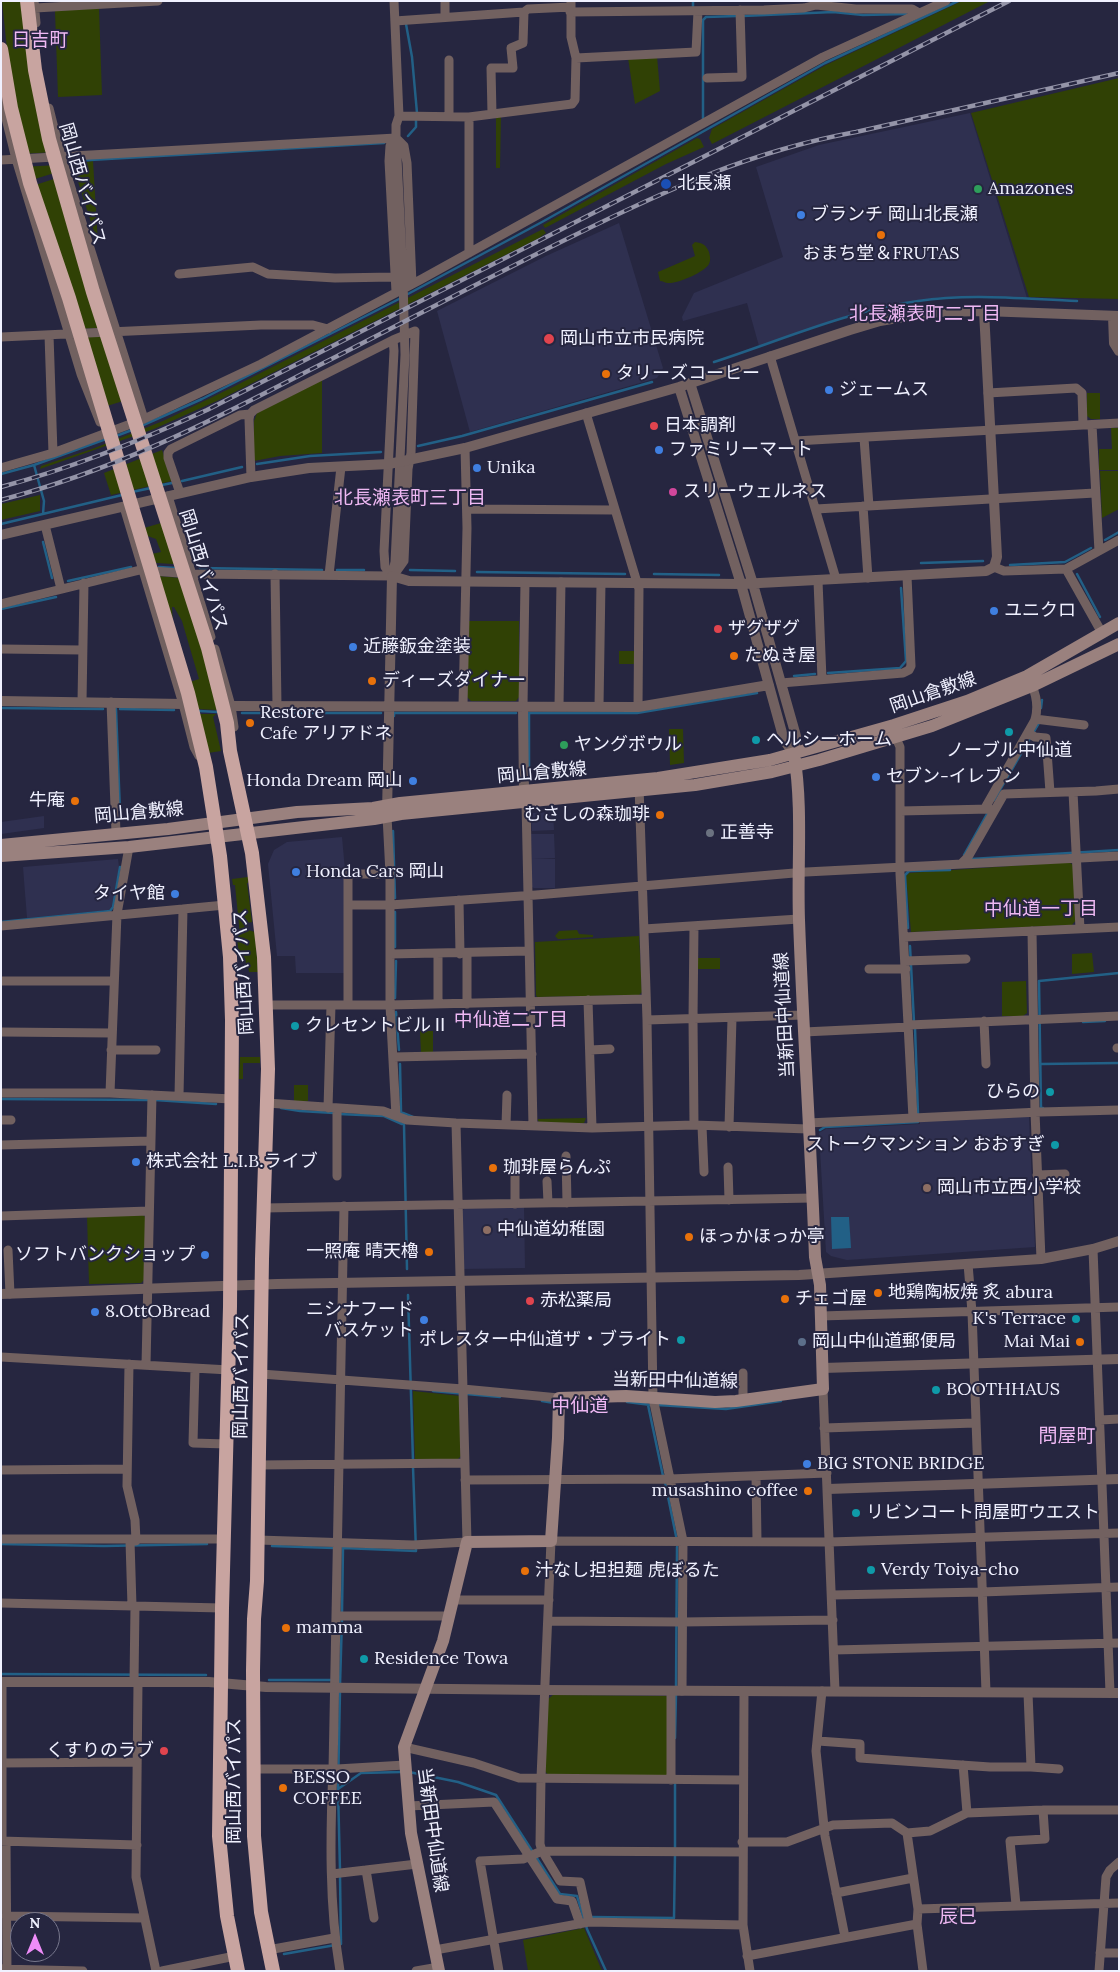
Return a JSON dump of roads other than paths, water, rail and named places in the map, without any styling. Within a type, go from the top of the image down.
[{"type":"highway","name":"岡山西バイパス","points":[[32,4],[35,70],[49,139],[93,292],[199,618],[222,700],[230,751],[252,853],[259,906],[266,1005],[267,1103],[258,1540],[254,1619],[253,1769],[256,1869],[261,1912],[273,1971]]},
{"type":"highway","name":"岡山西バイパス","points":[[1,49],[18,137],[30,183],[69,298],[188,693],[206,767],[217,837],[225,905],[231,986],[232,1099],[229,1370],[223,1539],[219,1836],[227,1916],[238,1971]]},
{"type":"main road","name":"岡山倉敷線","points":[[1,856],[129,847],[217,837],[387,811],[639,786],[718,782],[795,759],[951,707],[1007,685],[1070,653],[1102,632],[1119,624]]},
{"type":"main road","name":"岡山倉敷線","points":[[795,759],[896,738],[932,726],[1032,686],[1119,644]]},
{"type":"main road","name":"当新田中仙道線","points":[[559,1401],[626,1396],[654,1403],[715,1402],[823,1389],[821,1316],[818,1274],[814,1257],[813,1198],[798,919],[795,759]]},
{"type":"main road","name":"岡山倉敷線","points":[[1,844],[296,812],[373,808],[387,811]]},
{"type":"main road","points":[[467,1542],[551,1542],[559,1401]]},
{"type":"main road","name":"当新田中仙道線","points":[[439,1969],[438,1950],[418,1864],[405,1769],[404,1747],[443,1641],[467,1542]]},
{"type":"street","points":[[144,419],[61,156],[41,69],[32,4],[158,1]]},
{"type":"street","points":[[394,1],[399,116],[396,125],[396,138],[405,355],[395,562],[392,576],[387,811],[390,874],[390,1005],[393,1057],[401,1118]]},
{"type":"street","points":[[445,1],[445,18]]},
{"type":"street","points":[[638,1],[638,12]]},
{"type":"street","points":[[1,468],[53,453],[144,419],[261,364],[469,253],[823,57],[946,1]]},
{"type":"street","points":[[395,21],[571,7],[638,12],[696,8],[740,14],[764,5],[809,4],[912,9],[919,14]]},
{"type":"street","points":[[399,116],[469,117],[572,104],[575,100],[576,58],[571,36],[571,7]]},
{"type":"street","points":[[576,58],[696,52],[696,8]]},
{"type":"street","points":[[492,114],[491,68],[513,68],[511,48],[523,43],[524,12]]},
{"type":"street","points":[[707,78],[742,77],[740,14]]},
{"type":"street","points":[[449,60],[449,116]]},
{"type":"street","points":[[1,98],[16,159],[68,333],[81,374],[105,434]]},
{"type":"street","points":[[469,117],[469,253]]},
{"type":"street","points":[[396,138],[390,146],[396,292]]},
{"type":"street","points":[[1,160],[396,138],[404,146],[407,163],[412,284]]},
{"type":"street","points":[[179,274],[253,267],[268,274],[335,278],[394,277]]},
{"type":"street","points":[[1,604],[144,570],[192,574],[392,576],[409,581],[741,584],[986,571],[994,567],[997,557],[984,311]]},
{"type":"street","points":[[1,535],[251,476],[282,471],[390,464],[465,448],[679,387],[880,321],[939,312],[984,311],[1116,316],[1114,343],[1119,352]]},
{"type":"street","points":[[1,337],[261,325],[313,325],[328,329]]},
{"type":"street","points":[[251,476],[249,419],[250,414],[254,410],[393,340],[415,331],[404,561],[392,576]]},
{"type":"street","points":[[49,335],[53,453]]},
{"type":"street","points":[[392,576],[385,567],[384,552],[390,464],[393,340]]},
{"type":"street","points":[[770,356],[836,579]]},
{"type":"street","points":[[690,383],[753,584],[796,736],[795,759]]},
{"type":"street","points":[[679,387],[741,584],[784,740],[795,759]]},
{"type":"street","points":[[988,393],[1076,388],[1082,393],[1088,425],[1099,551]]},
{"type":"street","points":[[586,413],[639,589],[638,706]]},
{"type":"street","points":[[180,493],[168,458],[168,453],[171,449],[240,415],[250,414]]},
{"type":"street","points":[[795,441],[1119,423]]},
{"type":"street","points":[[864,438],[868,578]]},
{"type":"street","points":[[463,705],[467,509],[465,448]]},
{"type":"street","points":[[329,575],[341,467]]},
{"type":"street","points":[[816,509],[1095,493]]},
{"type":"street","points":[[168,496],[231,706],[235,729],[230,751]]},
{"type":"street","points":[[124,507],[144,570],[194,747],[206,767]]},
{"type":"street","points":[[467,509],[614,510]]},
{"type":"street","points":[[45,525],[61,589]]},
{"type":"street","points":[[994,567],[1004,571],[1066,569],[1119,540]]},
{"type":"street","points":[[1066,569],[1102,632]]},
{"type":"street","points":[[275,574],[276,706]]},
{"type":"street","points":[[781,683],[903,673],[909,670],[911,666],[907,576]]},
{"type":"street","points":[[818,581],[822,679]]},
{"type":"street","points":[[525,582],[523,706],[533,1126]]},
{"type":"street","points":[[559,706],[562,582]]},
{"type":"street","points":[[82,702],[84,583]]},
{"type":"street","points":[[599,706],[601,583]]},
{"type":"street","points":[[1,649],[82,650]]},
{"type":"street","points":[[231,706],[638,706],[769,685]]},
{"type":"street","points":[[985,808],[1039,719],[1032,686]]},
{"type":"street","points":[[1,701],[183,704]]},
{"type":"street","points":[[111,702],[116,833]]},
{"type":"street","points":[[1039,719],[1084,725]]},
{"type":"street","points":[[1031,735],[1046,738],[1050,792]]},
{"type":"street","points":[[896,738],[900,747],[900,867],[904,937],[908,963],[913,1118]]},
{"type":"street","points":[[639,786],[647,1020],[650,1278],[654,1403],[665,1479],[683,1541],[678,1622],[674,1780]]},
{"type":"street","points":[[962,863],[968,857],[1004,794],[1073,792],[1119,788]]},
{"type":"street","points":[[1073,792],[1080,929]]},
{"type":"street","points":[[900,811],[995,809]]},
{"type":"street","points":[[110,1093],[117,914],[129,847]]},
{"type":"street","points":[[348,905],[390,905],[798,873],[1076,855],[1119,856]]},
{"type":"street","points":[[348,1005],[348,874],[390,874]]},
{"type":"street","points":[[459,900],[467,1004]]},
{"type":"street","points":[[1,926],[225,905]]},
{"type":"street","points":[[179,1096],[183,909]]},
{"type":"street","points":[[644,929],[798,919]]},
{"type":"street","points":[[694,926],[693,1019],[698,1126],[704,1172]]},
{"type":"street","points":[[904,937],[1119,927]]},
{"type":"street","points":[[1032,931],[1038,1019],[1035,1112],[1041,1259]]},
{"type":"street","points":[[390,954],[463,954],[530,951]]},
{"type":"street","points":[[438,954],[438,1004]]},
{"type":"street","points":[[869,970],[908,963],[966,959]]},
{"type":"street","points":[[1,981],[113,982]]},
{"type":"street","points":[[266,1005],[467,1004],[646,999]]},
{"type":"street","points":[[588,1000],[592,1128]]},
{"type":"street","points":[[328,1108],[331,1005]]},
{"type":"street","points":[[647,1020],[803,1016]]},
{"type":"street","points":[[804,1032],[911,1025],[1119,1016]]},
{"type":"street","points":[[729,1127],[732,1018]]},
{"type":"street","points":[[984,1022],[986,1064]]},
{"type":"street","points":[[1,1032],[112,1033]]},
{"type":"street","points":[[590,1050],[610,1049]]},
{"type":"street","points":[[111,1050],[156,1050]]},
{"type":"street","points":[[393,1057],[532,1054]]},
{"type":"street","points":[[1,1093],[110,1093],[152,1098],[179,1096],[232,1099]]},
{"type":"street","points":[[506,1123],[507,1095]]},
{"type":"street","points":[[146,1365],[152,1098]]},
{"type":"street","points":[[267,1103],[328,1108],[338,1112],[383,1111],[401,1118],[456,1123],[506,1123],[592,1128],[808,1126],[913,1118],[1119,1110]]},
{"type":"street","points":[[337,1176],[338,1112]]},
{"type":"street","points":[[1,1120],[12,1120]]},
{"type":"street","points":[[258,1540],[338,1546],[467,1542],[456,1123]]},
{"type":"street","points":[[1,1145],[150,1141]]},
{"type":"street","points":[[566,1156],[567,1203]]},
{"type":"street","points":[[515,1166],[515,1204]]},
{"type":"street","points":[[728,1167],[729,1200]]},
{"type":"street","points":[[1038,1175],[1065,1174]]},
{"type":"street","points":[[547,1181],[548,1203]]},
{"type":"street","points":[[264,1208],[813,1198]]},
{"type":"street","points":[[340,1971],[335,1942],[337,1874],[330,1828],[337,1769],[337,1685],[340,1616],[338,1546],[340,1382],[344,1206]]},
{"type":"street","points":[[1,1216],[149,1210]]},
{"type":"street","points":[[8,1250],[6,1294],[262,1285],[818,1274],[1041,1259],[1092,1249],[1119,1241]]},
{"type":"street","points":[[83,1971],[5,1969],[1,1763],[2,1682],[135,1678],[254,1686],[337,1685],[426,1689],[1114,1693],[1108,1643],[1103,1480],[1092,1249]]},
{"type":"street","points":[[968,1264],[972,1312],[986,1692]]},
{"type":"street","points":[[821,1316],[1119,1307]]},
{"type":"street","points":[[1,1357],[129,1366],[146,1365],[195,1371],[229,1370]]},
{"type":"street","points":[[822,1368],[1119,1359]]},
{"type":"street","points":[[129,1366],[127,1486],[135,1520],[132,1543],[137,1762],[136,1877],[156,1971]]},
{"type":"street","points":[[195,1371],[193,1443],[227,1444]]},
{"type":"street","points":[[261,1374],[340,1382],[410,1385],[559,1401]]},
{"type":"street","points":[[742,1374],[743,1400]]},
{"type":"street","points":[[823,1389],[835,1691]]},
{"type":"street","points":[[1100,1420],[1119,1419]]},
{"type":"street","points":[[824,1428],[975,1423]]},
{"type":"street","points":[[259,1465],[464,1463]]},
{"type":"street","points":[[1,1470],[127,1469]]},
{"type":"street","points":[[465,1480],[665,1479],[827,1473]]},
{"type":"street","points":[[756,1476],[757,1541]]},
{"type":"street","points":[[828,1489],[1119,1479]]},
{"type":"street","points":[[586,1921],[572,1901],[558,1899],[536,1853],[540,1844],[544,1690],[551,1542],[830,1542],[1119,1532]]},
{"type":"street","points":[[1,1539],[132,1543],[223,1539]]},
{"type":"street","points":[[832,1595],[1119,1587]]},
{"type":"street","points":[[453,1600],[549,1600]]},
{"type":"street","points":[[1,1603],[222,1608]]},
{"type":"street","points":[[340,1616],[448,1616]]},
{"type":"street","points":[[548,1621],[833,1620]]},
{"type":"street","points":[[834,1650],[1119,1643]]},
{"type":"street","points":[[744,1691],[742,1925],[750,1971]]},
{"type":"street","points":[[822,1691],[816,1751],[824,1828],[844,1937]]},
{"type":"street","points":[[1028,1693],[1031,1767]]},
{"type":"street","points":[[818,1741],[860,1744],[860,1758],[1059,1769]]},
{"type":"street","points":[[404,1747],[474,1763],[519,1778],[743,1780]]},
{"type":"street","points":[[1,1763],[137,1762]]},
{"type":"street","points":[[963,1765],[967,1813]]},
{"type":"street","points":[[253,1769],[405,1769]]},
{"type":"street","points":[[411,1806],[494,1802],[560,1881],[580,1882],[586,1921]]},
{"type":"street","points":[[1016,1905],[1010,1841],[1045,1839],[1043,1810]]},
{"type":"street","points":[[500,1971],[480,1861],[523,1859],[536,1853],[675,1852],[742,1847],[787,1842],[833,1825],[892,1823],[907,1833],[930,1831],[967,1813],[1119,1810]]},
{"type":"street","points":[[907,1833],[918,1909],[917,1924],[923,1971]]},
{"type":"street","points":[[3,1841],[137,1845]]},
{"type":"street","points":[[1099,1971],[1106,1877],[1110,1870],[1119,1862]]},
{"type":"street","points":[[337,1874],[418,1864]]},
{"type":"street","points":[[366,1870],[374,1918]]},
{"type":"street","points":[[836,1893],[913,1878]]},
{"type":"street","points":[[918,1909],[1119,1903]]},
{"type":"street","points":[[4,1911],[144,1918]]},
{"type":"street","points":[[438,1950],[586,1921],[742,1925]]},
{"type":"street","points":[[747,1956],[917,1924]]},
{"type":"street","points":[[268,1950],[335,1942]]},
{"type":"street","points":[[1100,1953],[1119,1954]]},
{"type":"street","points":[[162,1971],[235,1956]]},
{"type":"street","points":[[416,1971],[439,1969]]},
{"type":"waterway","points":[[693,1],[693,7]]},
{"type":"waterway","points":[[406,295],[542,222],[825,63],[958,1]]},
{"type":"waterway","points":[[743,16],[833,12],[863,15],[906,14]]},
{"type":"waterway","points":[[703,119],[703,20],[706,17],[737,16]]},
{"type":"waterway","points":[[406,24],[412,57],[417,113]]},
{"type":"waterway","points":[[408,136],[416,127],[416,119]]},
{"type":"waterway","points":[[73,161],[384,143]]},
{"type":"waterway","points":[[714,362],[815,327],[892,305],[957,297],[1077,301]]},
{"type":"waterway","points":[[141,426],[202,399],[401,298]]},
{"type":"waterway","points":[[418,446],[462,436],[652,382]]},
{"type":"waterway","points":[[116,436],[132,430]]},
{"type":"waterway","points":[[1,474],[34,465],[106,439]]},
{"type":"waterway","points":[[257,464],[310,456],[381,452]]},
{"type":"waterway","points":[[34,465],[44,501],[43,514]]},
{"type":"waterway","points":[[182,481],[242,467]]},
{"type":"waterway","points":[[162,485],[172,483]]},
{"type":"waterway","points":[[132,492],[151,488]]},
{"type":"waterway","points":[[1,524],[122,495]]},
{"type":"waterway","points":[[1105,540],[1119,532]]},
{"type":"waterway","points":[[43,542],[52,578]]},
{"type":"waterway","points":[[1010,565],[1065,562],[1091,548]]},
{"type":"waterway","points":[[921,563],[983,561]]},
{"type":"waterway","points":[[68,581],[131,567]]},
{"type":"waterway","points":[[159,567],[176,568]]},
{"type":"waterway","points":[[200,568],[322,570]]},
{"type":"waterway","points":[[337,570],[364,570]]},
{"type":"waterway","points":[[410,570],[455,571]]},
{"type":"waterway","points":[[477,572],[625,574]]},
{"type":"waterway","points":[[654,574],[719,575]]},
{"type":"waterway","points":[[1077,574],[1100,617]]},
{"type":"waterway","points":[[828,673],[900,668],[906,661],[901,588]]},
{"type":"waterway","points":[[1,609],[56,597]]},
{"type":"waterway","points":[[794,676],[815,674]]},
{"type":"waterway","points":[[529,767],[529,713],[637,713],[757,693]]},
{"type":"waterway","points":[[1041,708],[1042,700]]},
{"type":"waterway","points":[[1,708],[103,709]]},
{"type":"waterway","points":[[116,709],[120,812]]},
{"type":"waterway","points":[[120,709],[174,710]]},
{"type":"waterway","points":[[199,711],[218,712]]},
{"type":"waterway","points":[[242,713],[381,713]]},
{"type":"waterway","points":[[394,716],[394,713],[516,713]]},
{"type":"waterway","points":[[994,800],[1040,721]]},
{"type":"waterway","points":[[964,855],[987,814]]},
{"type":"waterway","points":[[393,831],[395,898]]},
{"type":"waterway","points":[[971,859],[1119,850]]},
{"type":"waterway","points":[[1,922],[110,911],[113,907],[120,867]]},
{"type":"waterway","points":[[908,928],[905,875],[909,871],[950,870]]},
{"type":"waterway","points":[[395,912],[395,947]]},
{"type":"waterway","points":[[910,946],[914,1022]]},
{"type":"waterway","points":[[395,998],[396,961]]},
{"type":"waterway","points":[[1043,1108],[1041,1108],[1039,981],[1119,973]]},
{"type":"waterway","points":[[396,1012],[399,1050]]},
{"type":"waterway","points":[[1083,1022],[1105,1021]]},
{"type":"waterway","points":[[915,1028],[918,1114]]},
{"type":"waterway","points":[[1041,1064],[1119,1063]]},
{"type":"waterway","points":[[400,1064],[401,1111],[404,1125],[407,1269]]},
{"type":"waterway","points":[[1,1099],[150,1100]]},
{"type":"waterway","points":[[155,1100],[216,1104]]},
{"type":"waterway","points":[[281,1108],[334,1113]]},
{"type":"waterway","points":[[403,1113],[413,1117]]},
{"type":"waterway","points":[[339,1114],[384,1116],[402,1124]]},
{"type":"waterway","points":[[820,1130],[825,1127],[918,1122]]},
{"type":"waterway","points":[[408,1295],[413,1461]]},
{"type":"waterway","points":[[433,1391],[500,1397]]},
{"type":"waterway","points":[[542,1401],[554,1403]]},
{"type":"waterway","points":[[657,1405],[726,1409],[781,1401]]},
{"type":"waterway","points":[[627,1402],[651,1405]]},
{"type":"waterway","points":[[648,1405],[663,1476]]},
{"type":"waterway","points":[[342,1613],[343,1548],[416,1551],[413,1467]]},
{"type":"waterway","points":[[665,1482],[676,1536]]},
{"type":"waterway","points":[[1,1544],[104,1546],[207,1544]]},
{"type":"waterway","points":[[272,1546],[334,1548]]},
{"type":"waterway","points":[[676,1688],[677,1547]]},
{"type":"waterway","points":[[340,1685],[342,1618]]},
{"type":"waterway","points":[[1,1674],[206,1675]]},
{"type":"waterway","points":[[269,1680],[331,1680]]},
{"type":"waterway","points":[[340,1691],[338,1789],[340,1870]]},
{"type":"waterway","points":[[675,1738],[676,1694]]},
{"type":"waterway","points":[[338,1789],[361,1773],[401,1772]]},
{"type":"waterway","points":[[409,1772],[458,1782],[496,1795],[560,1894],[577,1896],[587,1929],[606,1971]]},
{"type":"waterway","points":[[675,1781],[675,1848]]},
{"type":"waterway","points":[[591,1917],[674,1918],[675,1854]]},
{"type":"waterway","points":[[284,1954],[341,1944],[340,1876]]},
{"type":"railway","points":[[1,487],[106,453],[207,410],[1009,1]]},
{"type":"railway","points":[[1,500],[119,461],[193,428],[571,237],[641,203],[710,174],[745,161],[818,140],[1119,73]]},
{"type":"place","name":"北長瀬","points":[[666,184]]},
{"type":"place","name":"Amazones","points":[[978,189]]},
{"type":"place","name":"ブランチ 岡山北長瀬","points":[[801,215]]},
{"type":"place","name":"おまち堂＆FRUTAS","points":[[881,235]]},
{"type":"place","name":"岡山市立市民病院","points":[[549,339]]},
{"type":"place","name":"タリーズコーヒー","points":[[606,374]]},
{"type":"place","name":"ジェームス","points":[[829,390]]},
{"type":"place","name":"日本調剤","points":[[654,426]]},
{"type":"place","name":"ファミリーマート","points":[[659,450]]},
{"type":"place","name":"Unika","points":[[477,468]]},
{"type":"place","name":"スリーウェルネス","points":[[673,492]]},
{"type":"place","name":"ユニクロ","points":[[994,611]]},
{"type":"place","name":"ザグザグ","points":[[718,629]]},
{"type":"place","name":"近藤鈑金塗装","points":[[353,647]]},
{"type":"place","name":"たぬき屋","points":[[734,656]]},
{"type":"place","name":"ディーズダイナー","points":[[372,681]]},
{"type":"place","name":"Restore Cafe アリアドネ","points":[[250,723]]},
{"type":"place","name":"ノーブル中仙道","points":[[1009,732]]},
{"type":"place","name":"ヘルシーホーム","points":[[756,740]]},
{"type":"place","name":"ヤングボウル","points":[[564,745]]},
{"type":"place","name":"セブン-イレブン","points":[[876,777]]},
{"type":"place","name":"Honda Dream 岡山","points":[[413,781]]},
{"type":"place","name":"牛庵","points":[[75,801]]},
{"type":"place","name":"むさしの森珈琲","points":[[660,815]]},
{"type":"place","name":"正善寺","points":[[710,833]]},
{"type":"place","name":"Honda Cars 岡山","points":[[296,872]]},
{"type":"place","name":"タイヤ館","points":[[175,894]]},
{"type":"place","name":"クレセントビルⅡ","points":[[295,1026]]},
{"type":"place","name":"ひらの","points":[[1050,1092]]},
{"type":"place","name":"ストークマンション おおすぎ","points":[[1055,1145]]},
{"type":"place","name":"株式会社 L.I.B.ライブ","points":[[136,1162]]},
{"type":"place","name":"珈琲屋らんぷ","points":[[493,1168]]},
{"type":"place","name":"岡山市立西小学校","points":[[927,1188]]},
{"type":"place","name":"中仙道幼稚園","points":[[487,1230]]},
{"type":"place","name":"ほっかほっか亭","points":[[689,1237]]},
{"type":"place","name":"一照庵 晴天櫓","points":[[429,1252]]},
{"type":"place","name":"ソフトバンクショップ","points":[[205,1255]]},
{"type":"place","name":"地鶏陶板焼 炙 abura","points":[[878,1293]]},
{"type":"place","name":"チェゴ屋","points":[[785,1299]]},
{"type":"place","name":"赤松薬局","points":[[530,1301]]},
{"type":"place","name":"8.OttOBread","points":[[95,1312]]},
{"type":"place","name":"K's Terrace","points":[[1076,1319]]},
{"type":"place","name":"ニシナフード バスケット","points":[[424,1320]]},
{"type":"place","name":"ポレスター中仙道ザ・ブライト","points":[[681,1340]]},
{"type":"place","name":"岡山中仙道郵便局","points":[[802,1342]]},
{"type":"place","name":"Mai Mai","points":[[1080,1342]]},
{"type":"place","name":"BOOTHHAUS","points":[[936,1390]]},
{"type":"place","name":"BIG STONE BRIDGE","points":[[807,1464]]},
{"type":"place","name":"musashino coffee","points":[[808,1491]]},
{"type":"place","name":"リビンコート問屋町ウエスト","points":[[856,1513]]},
{"type":"place","name":"Verdy Toiya-cho","points":[[871,1570]]},
{"type":"place","name":"汁なし担担麺 虎ぼるた","points":[[525,1571]]},
{"type":"place","name":"mamma","points":[[286,1628]]},
{"type":"place","name":"Residence Towa","points":[[364,1659]]},
{"type":"place","name":"くすりのラブ","points":[[164,1751]]},
{"type":"place","name":"BESSO COFFEE","points":[[283,1788]]},
{"type":"district","name":"日吉町","points":[[40,41]]},
{"type":"district","name":"北長瀬表町二丁目","points":[[925,315]]},
{"type":"district","name":"北長瀬表町三丁目","points":[[410,499]]},
{"type":"district","name":"中仙道一丁目","points":[[1041,910]]},
{"type":"district","name":"中仙道二丁目","points":[[511,1021]]},
{"type":"district","name":"中仙道","points":[[580,1407]]},
{"type":"district","name":"問屋町","points":[[1067,1437]]},
{"type":"district","name":"辰巳","points":[[958,1918]]}]
